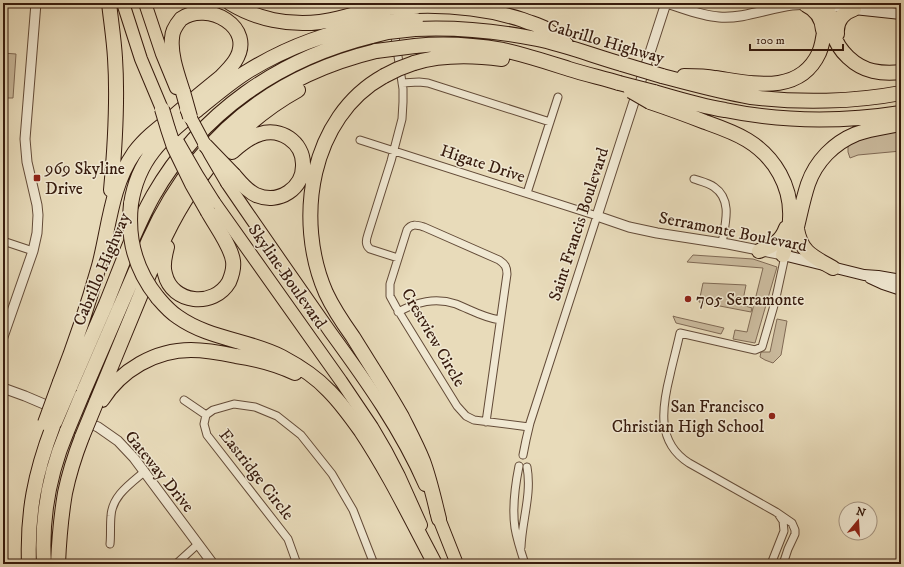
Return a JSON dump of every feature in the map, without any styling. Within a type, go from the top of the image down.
[{"type":"highway","points":[[103,247],[110,200],[116,122],[115,56],[109,3]]},
{"type":"highway","points":[[230,3],[264,18],[291,23],[319,22],[369,24]]},
{"type":"highway","points":[[806,5],[815,10],[820,18],[823,31],[822,44]]},
{"type":"highway","points":[[662,76],[706,77],[759,84],[779,83],[794,78],[805,71],[815,59],[822,44],[826,12],[831,5]]},
{"type":"highway","points":[[831,5],[834,34],[842,50],[851,60],[865,69],[879,72],[901,72]]},
{"type":"highway","points":[[435,564],[387,473],[370,445],[350,416],[324,385],[295,364],[266,349],[215,334],[194,326],[175,315],[158,298],[145,280],[132,245],[130,229],[133,191],[138,178],[154,150],[167,136],[223,89],[257,66],[292,48],[329,34],[369,24],[389,8],[416,18],[434,6],[488,11],[524,21],[545,29],[574,50]]},
{"type":"highway","points":[[29,564],[27,517],[30,484],[35,457],[65,384],[99,265],[117,188],[124,169],[144,141],[155,131],[225,73],[238,57],[241,45],[239,32],[225,15],[211,9],[197,10],[187,14],[175,27],[172,35],[171,47],[181,94],[190,117]]},
{"type":"highway","points":[[842,50],[837,37],[838,24],[844,14],[854,9]]},
{"type":"highway","name":"Cabrillo Highway","points":[[65,384],[105,306],[141,219],[168,172],[193,141],[211,122],[232,104],[275,73],[300,60],[349,42],[369,24],[388,32],[416,18],[454,28],[499,33],[538,40],[662,76],[725,92],[751,96],[777,99],[844,100],[901,93]]},
{"type":"highway","name":"Cabrillo Highway","points":[[44,564],[46,503],[55,464],[82,395],[149,240],[160,216],[195,162],[213,142],[243,115],[264,99],[287,85],[335,63],[376,51],[414,46],[449,44],[489,48],[522,54],[619,83],[631,92],[652,97]]},
{"type":"highway","points":[[58,564],[62,511],[68,480],[83,438],[160,248],[187,199],[210,167],[232,142],[264,112],[295,91],[361,55]]},
{"type":"highway","points":[[440,519],[430,483],[412,438],[392,400],[329,299],[318,271],[315,260],[310,221],[312,192],[316,169],[324,145],[334,126],[349,105],[374,82],[398,69],[414,63],[439,57],[464,56],[570,69]]},
{"type":"highway","points":[[652,97],[779,118],[833,120],[901,113]]},
{"type":"highway","points":[[652,97],[742,137],[756,146],[769,158],[777,168],[785,184],[789,200],[790,224],[786,256]]},
{"type":"highway","points":[[162,109],[174,147],[192,184],[211,207],[230,251],[233,262],[233,272],[226,286],[216,295],[207,299],[192,299],[180,295],[172,288],[166,278],[164,257],[187,199]]},
{"type":"highway","points":[[786,256],[797,229],[808,184],[817,165],[841,142],[852,136],[863,132],[901,124]]},
{"type":"highway","points":[[196,185],[220,162],[236,148],[252,137],[267,132],[287,136],[295,143],[302,155],[303,164],[300,178],[292,190],[281,197],[262,197],[230,179],[205,145]]},
{"type":"highway","points":[[759,251],[774,244],[782,237],[788,221],[789,200]]},
{"type":"highway","points":[[797,229],[799,240],[804,248],[812,256],[834,268]]},
{"type":"highway","points":[[98,404],[116,382],[139,364],[168,353],[194,350],[271,363],[288,370],[304,378],[320,389],[350,416]]},
{"type":"main road","points":[[123,3],[141,59],[162,109]]},
{"type":"main road","points":[[145,3],[162,54],[181,94]]},
{"type":"main road","points":[[854,9],[901,14]]},
{"type":"main road","points":[[190,117],[205,145]]},
{"type":"main road","name":"Skyline Boulevard","points":[[230,179],[298,286],[389,416],[417,466],[440,519],[457,564]]},
{"type":"main road","name":"Skyline Boulevard","points":[[211,207],[341,381],[372,427],[407,492],[435,564]]},
{"type":"main road","name":"Serramonte Boulevard","points":[[786,256],[864,276],[901,290]]},
{"type":"main road","name":"Serramonte Boulevard","points":[[864,276],[878,276],[901,280]]},
{"type":"street","points":[[3,337],[33,251],[37,234],[37,205],[27,162],[25,139],[36,3]]},
{"type":"street","points":[[394,3],[395,33],[402,83],[402,119],[390,165],[366,243],[370,249],[398,258]]},
{"type":"street","points":[[666,3],[713,17],[727,18],[791,6],[831,5],[854,9]]},
{"type":"street","name":"Saint Francis Boulevard","points":[[524,455],[529,428],[666,3]]},
{"type":"street","points":[[747,15],[769,3]]},
{"type":"street","points":[[402,83],[428,83],[550,122]]},
{"type":"street","points":[[527,193],[558,97]]},
{"type":"street","name":"Higate Drive","points":[[360,140],[597,216]]},
{"type":"street","points":[[694,179],[715,187],[725,200],[726,211],[722,243]]},
{"type":"street","name":"Serramonte Boulevard","points":[[597,216],[629,227],[657,233],[722,243],[786,256]]},
{"type":"street","name":"Crestview Circle","points":[[486,422],[507,272],[506,266],[501,261],[424,227],[415,225],[410,226],[398,258],[390,288],[392,299],[398,312],[460,410],[474,420],[486,422],[529,428]]},
{"type":"street","points":[[3,241],[33,251]]},
{"type":"street","points":[[782,564],[796,530],[792,523],[776,512],[689,463],[683,458],[674,449],[664,427],[664,410],[665,395],[680,333],[755,350],[762,347],[786,256]]},
{"type":"street","points":[[398,312],[421,302],[430,300],[456,304],[485,317],[500,320]]},
{"type":"street","name":"Gateway Drive","points":[[3,388],[19,393],[98,427],[118,441],[134,458],[213,564]]},
{"type":"street","points":[[184,400],[206,415]]},
{"type":"street","name":"Eastridge Circle","points":[[297,564],[288,539],[207,435],[204,424],[206,415],[213,410],[234,404],[255,407],[277,416],[301,435],[332,474],[353,510],[374,564]]},
{"type":"street","points":[[519,466],[515,493],[514,519],[517,538],[524,560]]},
{"type":"street","points":[[524,560],[521,546],[529,483],[527,467]]},
{"type":"street","points":[[110,544],[111,514],[114,503],[121,491],[144,472]]},
{"type":"street","points":[[771,564],[784,527],[782,518],[776,512]]},
{"type":"street","points":[[176,564],[198,544]]},
{"type":"shaded area","points":[[3,53],[16,54],[13,98],[3,98]]},
{"type":"shaded area","points":[[901,129],[901,151],[858,155],[850,158],[848,144],[853,141]]},
{"type":"shaded area","points":[[693,255],[753,259],[777,267],[755,343],[733,339],[735,330],[747,332],[763,268],[687,262]]},
{"type":"shaded area","points":[[703,283],[746,285],[742,305],[752,308],[751,312],[699,302]]},
{"type":"shaded area","points":[[673,316],[724,328],[721,334],[676,323]]},
{"type":"shaded area","points":[[777,319],[787,321],[781,355],[773,363],[760,357],[761,352],[770,352]]},
{"type":"place","name":"969 Skyline Drive","points":[[37,178]]},
{"type":"place","name":"705 Serramonte","points":[[688,299]]},
{"type":"place","name":"San Francisco Christian High School","points":[[772,416]]}]
